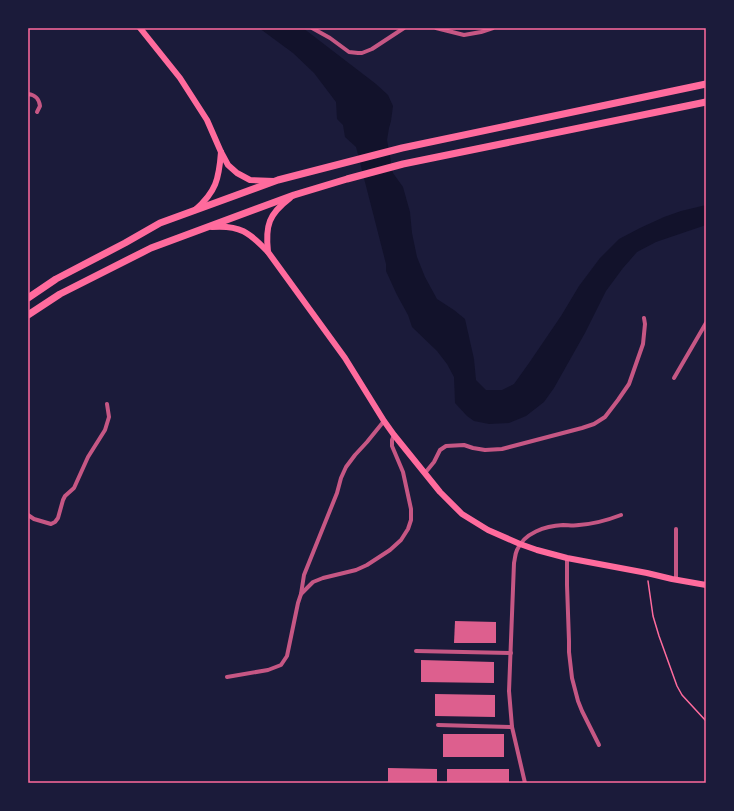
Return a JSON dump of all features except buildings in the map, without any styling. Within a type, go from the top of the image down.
[{"type":"main road","points":[[140,28],[180,78],[208,120],[220,152],[228,165],[238,174],[250,180],[278,180]]},
{"type":"main road","points":[[28,298],[56,279],[160,223],[278,180],[402,148],[706,84]]},
{"type":"main road","points":[[28,315],[60,294],[151,248],[294,195],[403,164],[706,102]]},
{"type":"main road","points":[[193,211],[211,194],[217,181],[220,165],[220,152]]},
{"type":"main road","points":[[268,252],[267,238],[269,225],[273,215],[280,206],[294,195]]},
{"type":"main road","points":[[204,228],[221,226],[233,227],[245,231],[256,239],[268,252],[345,358],[384,421],[440,492],[462,514],[488,530],[537,550],[567,558],[706,585]]},
{"type":"street","points":[[312,28],[349,52],[358,54],[372,49],[404,28]]},
{"type":"street","points":[[436,28],[464,35],[493,28]]},
{"type":"street","points":[[28,94],[35,96],[38,99],[40,106],[37,112]]},
{"type":"street","points":[[425,473],[434,462],[440,450],[446,446],[464,445],[479,449],[502,449],[582,428],[594,424],[605,417],[629,384],[642,344],[645,324],[644,318]]},
{"type":"street","points":[[674,378],[706,323]]},
{"type":"street","points":[[28,515],[34,519],[51,524],[58,518],[65,496],[74,488],[88,457],[105,430],[108,417],[108,404]]},
{"type":"street","points":[[227,677],[268,670],[281,665],[287,656],[304,575],[338,493],[341,478],[346,467],[355,455],[368,442],[384,421]]},
{"type":"street","points":[[301,594],[313,582],[356,570],[367,565],[390,550],[401,540],[408,529],[411,520],[411,509],[403,472],[392,446],[394,434]]},
{"type":"street","points":[[525,783],[512,727],[510,691],[514,562],[516,552],[520,544],[528,536],[540,529],[563,525],[583,525],[621,515]]},
{"type":"street","points":[[676,529],[676,580]]},
{"type":"street","points":[[567,558],[569,652],[572,678],[582,711],[599,745]]},
{"type":"street","points":[[416,651],[511,653]]},
{"type":"street","points":[[438,725],[512,727]]},
{"type":"path","points":[[647,573],[653,616],[677,686],[682,695],[706,721]]},
{"type":"shaded area","points":[[259,28],[303,28],[376,84],[388,95],[393,106],[387,140],[393,173],[403,187],[410,212],[412,233],[417,257],[425,277],[437,299],[465,319],[474,359],[476,380],[486,390],[502,390],[514,384],[561,316],[579,286],[600,258],[619,239],[664,217],[706,205],[706,225],[656,242],[637,252],[606,291],[585,333],[554,388],[544,402],[526,416],[509,423],[489,424],[474,421],[455,403],[454,377],[447,364],[437,351],[412,327],[408,315],[386,271],[386,264],[356,147],[345,137],[343,125],[337,119],[336,102],[314,73],[293,53]]}]
